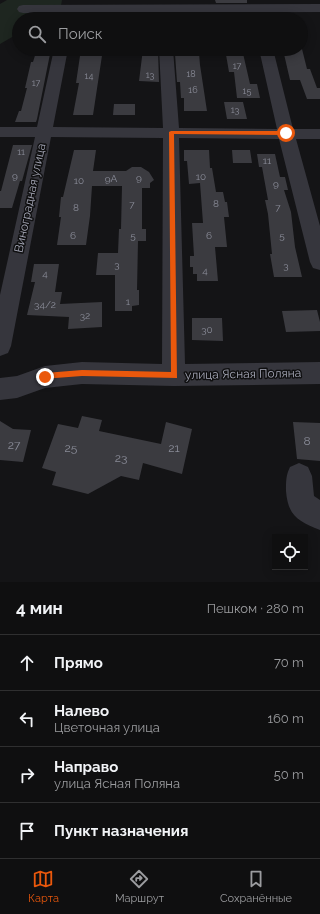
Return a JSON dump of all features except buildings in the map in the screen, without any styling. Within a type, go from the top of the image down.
[{"type":"street","points":[[279,12],[320,8]]},
{"type":"street","points":[[23,9],[50,12]]},
{"type":"street","name":"Виноградная улица","points":[[0,346],[60,56]]},
{"type":"street","points":[[166,56],[171,132],[174,375]]},
{"type":"street","points":[[268,56],[320,262]]},
{"type":"street","points":[[0,132],[320,134]]},
{"type":"street","name":"улица Ясная Поляна","points":[[0,389],[17,387],[45,377],[82,373],[174,375],[320,373]]},
{"type":"street","points":[[299,476],[301,504],[320,516]]},
{"type":"shaded area","points":[[7,0],[62,0],[60,12],[12,12],[12,37],[0,44],[0,4]]},
{"type":"route","points":[[45,377],[82,373],[174,375],[171,132],[286,133]]}]
